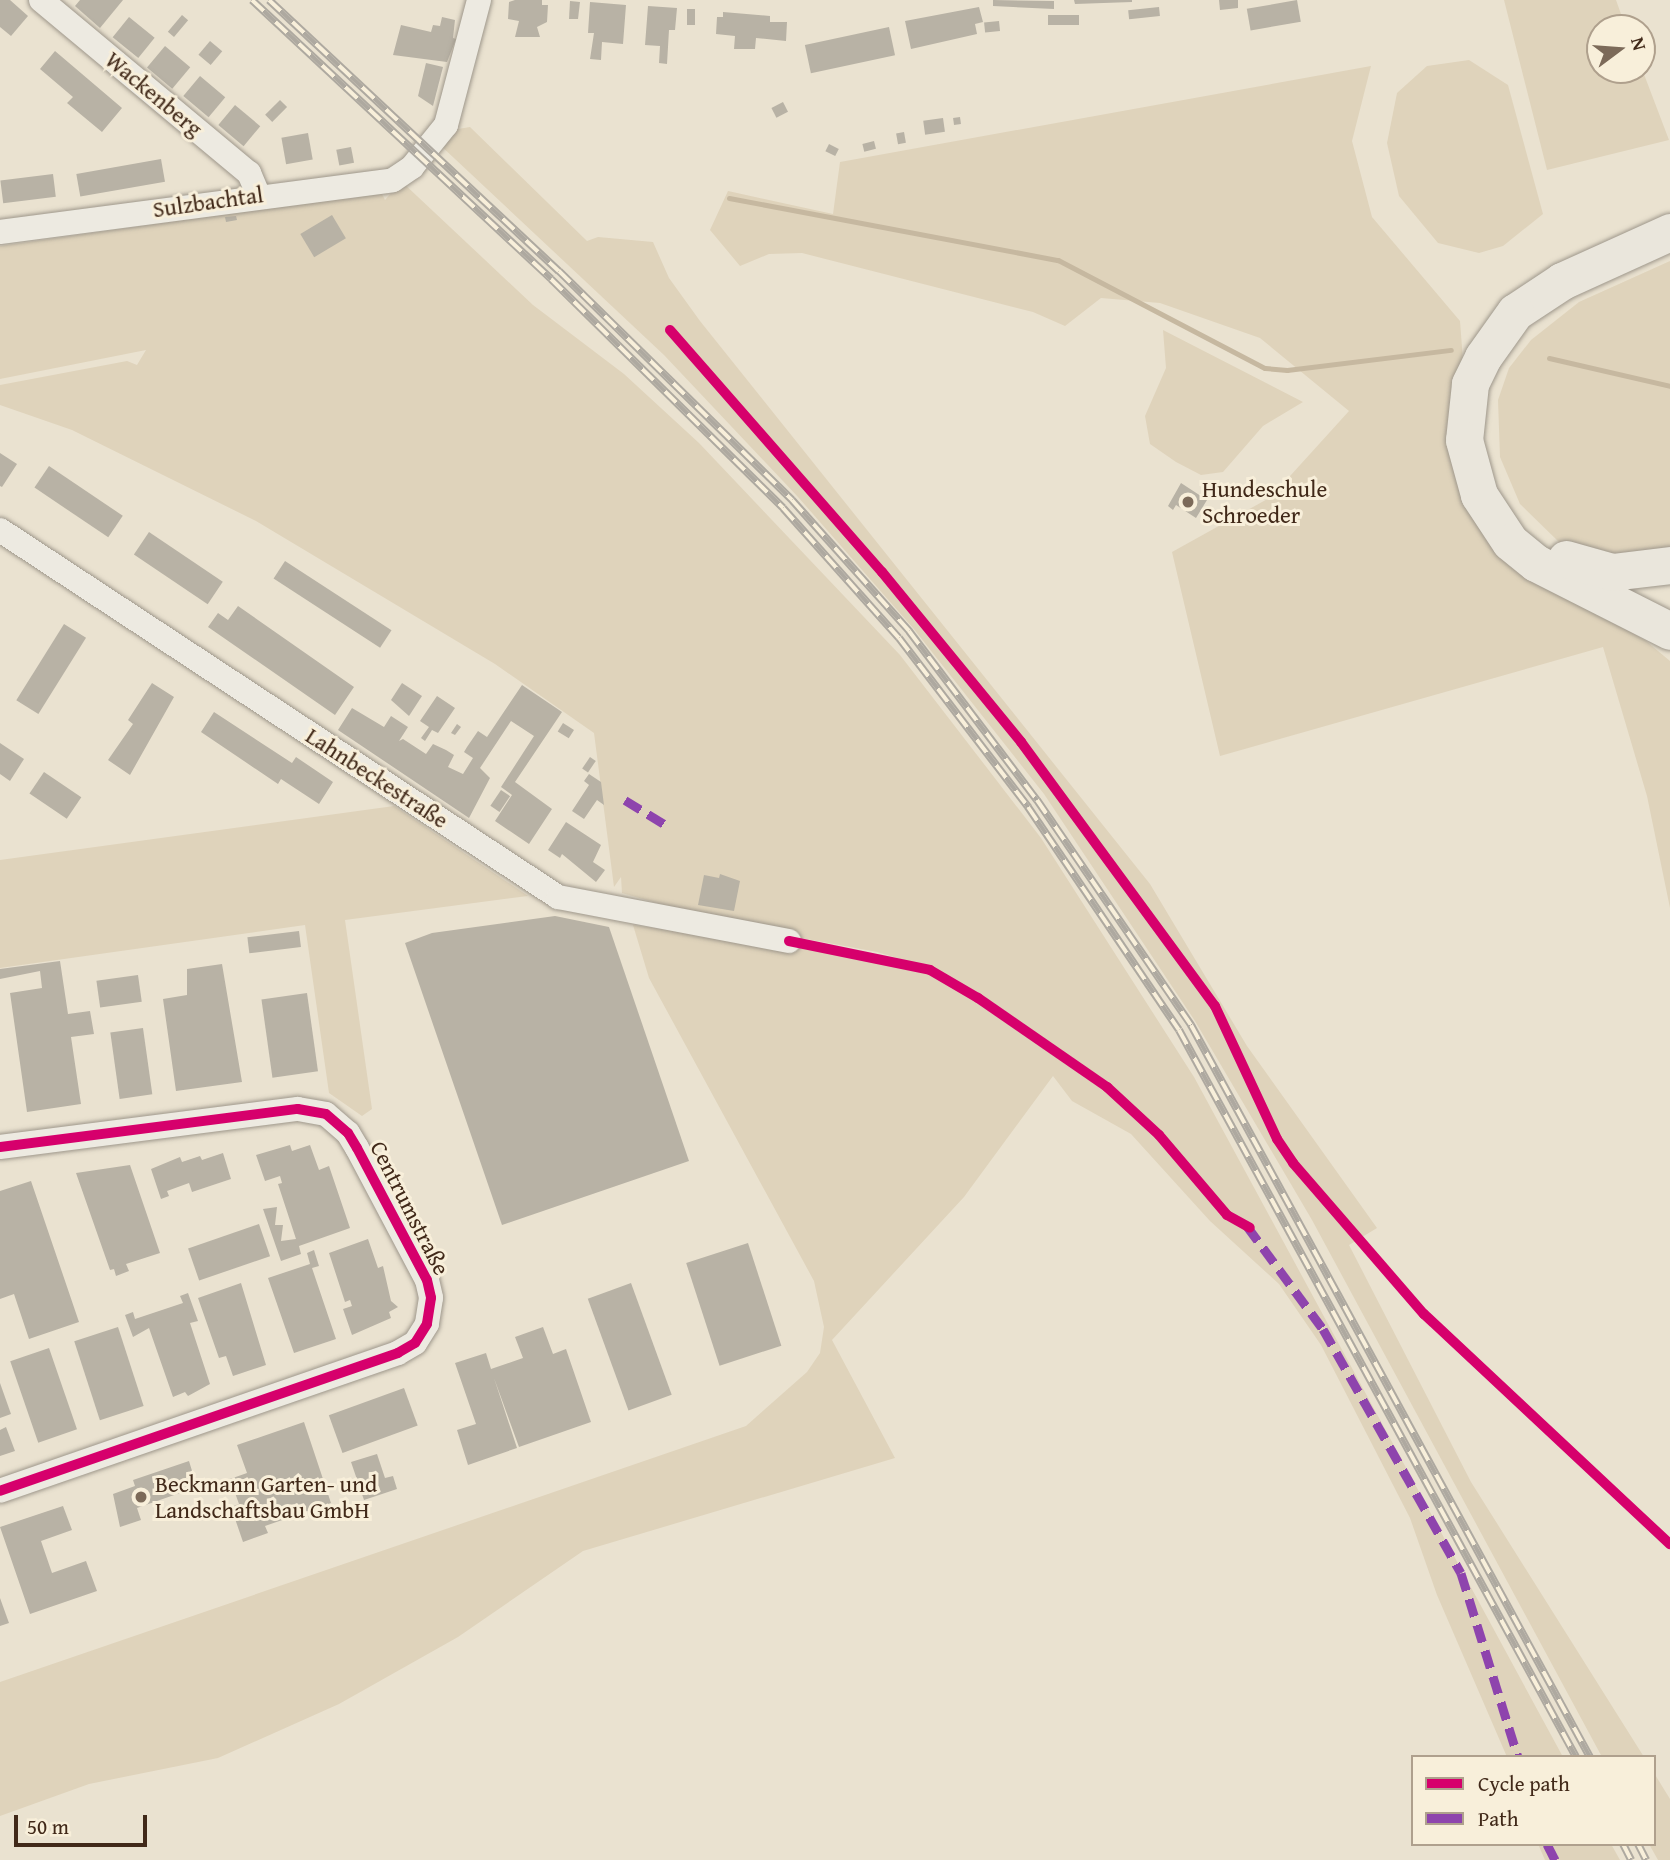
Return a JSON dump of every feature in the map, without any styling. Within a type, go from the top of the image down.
[{"type":"highway","points":[[1670,232],[1562,281],[1515,312],[1482,357],[1470,384],[1464,440],[1479,495],[1510,542],[1536,564],[1670,632]]},
{"type":"highway","points":[[1670,249],[1569,298],[1528,327],[1500,362],[1489,385],[1482,438],[1495,489],[1526,532],[1547,549],[1612,572],[1670,565]]},
{"type":"street","name":"Wackenberg","points":[[41,0],[249,173],[258,194]]},
{"type":"street","name":"Sulzbachtal","points":[[0,232],[258,194],[393,180],[412,167],[442,133],[453,110],[479,0]]},
{"type":"street","name":"Lahnbeckestraße","points":[[0,530],[558,897],[789,942]]},
{"type":"street","name":"Centrumstraße","points":[[0,1147],[298,1109],[326,1114],[348,1133],[357,1148],[427,1280],[431,1298],[426,1324],[415,1343],[398,1353],[0,1490]]},
{"type":"shaded area","points":[[1504,0],[1616,0],[1621,14],[1586,14],[1586,84],[1648,84],[1669,140],[1547,170]]},
{"type":"shaded area","points":[[1469,60],[1508,85],[1543,214],[1503,246],[1479,253],[1438,243],[1399,196],[1387,143],[1397,93],[1427,66]]},
{"type":"shaded area","points":[[1371,66],[1352,141],[1372,217],[1460,321],[1464,374],[1458,461],[1571,596],[1646,641],[1670,661],[1670,908],[1647,796],[1603,647],[1220,756],[1172,552],[1271,497],[1349,411],[1260,338],[1160,303],[1101,298],[1065,326],[1033,312],[802,253],[769,254],[740,266],[710,230],[728,191],[833,214],[840,162]]},
{"type":"shaded area","points":[[470,127],[587,241],[598,237],[653,242],[669,278],[700,321],[1150,884],[1247,1046],[1377,1228],[1349,1245],[1471,1482],[1643,1755],[1601,1755],[1312,1220],[1195,1021],[1044,794],[913,628],[798,497],[664,355],[439,144],[452,130]]},
{"type":"shaded area","points":[[401,181],[533,305],[624,374],[699,443],[900,655],[1041,838],[1194,1077],[1562,1755],[1506,1755],[1437,1595],[1410,1518],[1321,1345],[1279,1284],[1210,1221],[1131,1134],[1072,1101],[1053,1076],[964,1197],[832,1340],[895,1458],[583,1551],[458,1637],[339,1704],[218,1758],[89,1784],[0,1816],[0,1682],[746,1426],[807,1372],[820,1353],[824,1327],[814,1281],[649,978],[633,925],[877,959],[929,973],[981,1003],[979,996],[931,968],[877,952],[736,926],[622,893],[621,877],[614,887],[594,733],[495,664],[256,521],[72,430],[0,405],[0,385],[127,361],[137,365],[146,350],[0,379],[0,246],[381,192],[385,200]]},
{"type":"shaded area","points":[[1670,261],[1670,547],[1616,556],[1560,543],[1520,504],[1500,457],[1498,400],[1509,368],[1531,340],[1579,302]]},
{"type":"shaded area","name":"Hundeschule Schroeder","points":[[1163,330],[1303,402],[1263,426],[1223,472],[1201,475],[1150,444],[1145,416],[1166,368]]},
{"type":"shaded area","points":[[394,806],[528,896],[345,920],[372,1109],[362,1116],[329,1093],[305,925],[0,968],[0,860]]},
{"type":"shaded area","points":[[1656,1776],[1670,1799],[1670,1860],[1658,1860],[1650,1846],[1656,1846]]},
{"type":"shaded area","points":[[1539,1846],[1612,1846],[1620,1860],[1545,1860]]},
{"type":"building","points":[[0,0],[10,0],[28,16],[11,36],[0,27]]},
{"type":"building","points":[[80,0],[123,0],[100,28],[75,6]]},
{"type":"building","points":[[542,0],[542,5],[548,5],[547,22],[537,27],[540,37],[515,37],[519,21],[508,19],[509,2]]},
{"type":"building","points":[[993,0],[1054,1],[1054,9],[993,6]]},
{"type":"building","points":[[1074,0],[1132,0],[1132,2],[1075,4]]},
{"type":"building","points":[[1219,0],[1238,0],[1238,8],[1220,10]]},
{"type":"building","points":[[1297,0],[1301,22],[1251,31],[1247,9]]},
{"type":"building","points":[[570,1],[580,2],[578,19],[569,19]]},
{"type":"building","points":[[590,2],[626,5],[623,44],[602,42],[601,60],[590,59],[594,33],[588,33]]},
{"type":"building","points":[[648,6],[677,8],[675,30],[669,30],[667,64],[659,63],[660,46],[645,45]]},
{"type":"building","points":[[979,7],[983,22],[975,24],[977,34],[911,49],[905,21]]},
{"type":"building","points":[[1159,7],[1160,16],[1129,19],[1128,10]]},
{"type":"building","points":[[687,9],[695,9],[695,25],[687,25]]},
{"type":"building","points":[[723,12],[770,16],[770,22],[787,22],[786,41],[756,38],[755,49],[734,49],[735,36],[716,34],[717,17],[723,17]]},
{"type":"building","points":[[182,15],[188,20],[174,37],[168,32]]},
{"type":"building","points":[[1048,15],[1079,15],[1079,25],[1048,25]]},
{"type":"building","points":[[129,17],[155,38],[138,58],[113,37]]},
{"type":"building","points":[[442,17],[455,20],[453,38],[456,39],[447,62],[393,55],[401,25],[431,32],[433,25],[440,26]]},
{"type":"building","points":[[999,21],[1000,31],[985,33],[984,23]]},
{"type":"building","points":[[889,27],[895,55],[811,73],[805,45]]},
{"type":"building","points":[[210,41],[222,51],[211,65],[198,55]]},
{"type":"building","points":[[165,46],[190,67],[172,89],[147,67]]},
{"type":"building","points":[[55,51],[122,108],[102,132],[67,103],[73,97],[40,69]]},
{"type":"building","points":[[426,63],[443,67],[433,106],[418,96]]},
{"type":"building","points":[[200,76],[225,97],[209,117],[183,96]]},
{"type":"building","points":[[280,100],[287,107],[272,122],[265,115]]},
{"type":"building","points":[[783,102],[788,112],[776,118],[771,108]]},
{"type":"building","points":[[235,105],[260,126],[244,146],[218,125]]},
{"type":"building","points":[[960,117],[961,124],[954,125],[953,118]]},
{"type":"building","points":[[943,118],[945,132],[925,135],[923,121]]},
{"type":"building","points":[[904,132],[906,143],[898,144],[896,133]]},
{"type":"building","points":[[308,133],[313,160],[286,164],[281,138]]},
{"type":"building","points":[[874,141],[876,149],[864,152],[862,144]]},
{"type":"building","points":[[829,144],[839,149],[835,156],[825,151]]},
{"type":"building","points":[[351,147],[354,163],[339,166],[336,150]]},
{"type":"building","points":[[161,159],[165,182],[80,197],[76,174]]},
{"type":"building","points":[[53,174],[56,197],[3,203],[0,180]]},
{"type":"building","points":[[332,215],[346,238],[314,257],[300,234]]},
{"type":"building","points":[[236,216],[237,220],[226,222],[225,217]]},
{"type":"building","points":[[0,453],[17,464],[2,487],[0,486]]},
{"type":"building","points":[[49,466],[123,516],[108,537],[34,488]]},
{"type":"building","name":"Hundeschule Schroeder","points":[[1181,483],[1207,500],[1196,518],[1176,505],[1173,510],[1168,506]]},
{"type":"building","points":[[149,532],[223,582],[208,604],[134,554]]},
{"type":"building","points":[[285,561],[392,630],[380,648],[274,579]]},
{"type":"building","points":[[238,606],[354,687],[335,715],[208,627],[218,613],[228,620]]},
{"type":"building","points":[[64,624],[86,638],[38,714],[16,700]]},
{"type":"building","points":[[152,683],[174,697],[130,775],[108,760],[133,724],[128,720]]},
{"type":"building","points":[[402,683],[422,696],[409,716],[391,700]]},
{"type":"building","points":[[522,685],[562,712],[515,782],[552,809],[529,844],[495,821],[512,795],[501,787],[534,736],[511,721],[480,768],[490,778],[469,818],[338,730],[352,708],[384,727],[391,716],[408,727],[399,741],[403,739],[426,754],[433,744],[446,750],[454,755],[448,767],[463,774],[473,758],[464,752],[467,747],[478,731],[487,737]]},
{"type":"building","points":[[437,696],[455,708],[438,733],[432,730],[425,741],[421,738],[429,727],[420,721]]},
{"type":"building","points":[[214,712],[292,763],[296,757],[333,782],[319,804],[281,779],[278,784],[201,732]]},
{"type":"building","points":[[563,723],[574,730],[569,738],[558,731]]},
{"type":"building","points":[[457,724],[461,727],[455,735],[451,733]]},
{"type":"building","points":[[0,743],[24,759],[10,781],[0,774]]},
{"type":"building","points":[[590,757],[596,761],[588,773],[582,769]]},
{"type":"building","points":[[44,772],[81,797],[67,819],[29,794]]},
{"type":"building","points":[[589,774],[601,782],[604,805],[597,800],[584,819],[572,811],[589,785],[584,781]]},
{"type":"building","points":[[501,790],[510,796],[499,812],[490,806]]},
{"type":"building","points":[[566,822],[601,845],[593,862],[605,870],[596,882],[562,854],[560,858],[548,850]]},
{"type":"building","points":[[720,874],[740,881],[734,911],[698,905],[704,875],[719,878]]},
{"type":"building","points":[[555,916],[609,927],[689,1161],[502,1225],[405,943],[432,933]]},
{"type":"building","points":[[299,931],[301,947],[249,953],[247,937]]},
{"type":"building","points":[[60,961],[68,1014],[90,1011],[94,1034],[71,1037],[81,1104],[27,1112],[10,993],[42,988],[40,971],[0,979],[0,969]]},
{"type":"building","points":[[222,964],[242,1082],[176,1091],[163,999],[187,995],[187,969]]},
{"type":"building","points":[[138,975],[142,1002],[100,1008],[96,981]]},
{"type":"building","points":[[307,993],[318,1071],[272,1078],[261,999]]},
{"type":"building","points":[[143,1028],[152,1094],[120,1099],[110,1033]]},
{"type":"building","points":[[290,1145],[292,1151],[310,1145],[319,1170],[329,1166],[350,1228],[299,1246],[301,1254],[281,1261],[263,1209],[277,1207],[275,1225],[283,1225],[281,1241],[296,1239],[278,1184],[282,1183],[280,1176],[265,1181],[256,1155]]},
{"type":"building","points":[[223,1153],[231,1179],[192,1192],[189,1183],[167,1191],[169,1196],[161,1199],[151,1169],[180,1157],[182,1162],[200,1156],[202,1160]]},
{"type":"building","points":[[130,1165],[160,1253],[126,1264],[129,1271],[116,1276],[114,1269],[110,1270],[76,1173]]},
{"type":"building","points":[[31,1181],[79,1322],[29,1339],[14,1294],[0,1299],[0,1191]]},
{"type":"building","points":[[259,1224],[270,1256],[199,1281],[188,1248]]},
{"type":"building","points":[[368,1239],[378,1268],[383,1266],[391,1301],[398,1307],[389,1312],[391,1318],[352,1335],[343,1309],[352,1306],[350,1300],[345,1302],[329,1253]]},
{"type":"building","points":[[748,1243],[781,1346],[720,1366],[686,1263]]},
{"type":"building","points":[[314,1250],[319,1266],[312,1268],[336,1339],[294,1353],[268,1278],[310,1264],[307,1253]]},
{"type":"building","points":[[241,1283],[266,1365],[233,1376],[226,1356],[219,1358],[198,1298]]},
{"type":"building","points":[[631,1283],[672,1395],[628,1411],[588,1299]]},
{"type":"building","points":[[188,1293],[198,1321],[190,1323],[210,1384],[188,1396],[185,1392],[173,1397],[149,1328],[133,1337],[125,1315],[133,1312],[135,1319],[183,1303],[180,1296]]},
{"type":"building","points":[[118,1327],[144,1406],[100,1420],[74,1341]]},
{"type":"building","points":[[543,1327],[553,1354],[566,1349],[591,1422],[519,1447],[494,1378],[517,1448],[468,1465],[457,1430],[476,1424],[455,1363],[486,1353],[491,1369],[523,1358],[515,1337]]},
{"type":"building","points":[[49,1348],[77,1429],[38,1443],[10,1361]]},
{"type":"building","points":[[0,1383],[11,1414],[0,1418]]},
{"type":"building","points":[[404,1388],[418,1426],[343,1453],[329,1415]]},
{"type":"building","points":[[304,1422],[331,1503],[265,1526],[268,1533],[243,1542],[231,1507],[239,1504],[230,1479],[247,1473],[237,1445]]},
{"type":"building","points":[[6,1427],[15,1451],[0,1456],[0,1430]]},
{"type":"building","points":[[377,1454],[385,1478],[393,1476],[397,1489],[364,1500],[351,1462]]},
{"type":"building","name":"Beckmann Garten- und Landschaftsbau GmbH","points":[[189,1461],[197,1487],[137,1508],[141,1520],[120,1527],[113,1494],[135,1486],[133,1480]]},
{"type":"building","points":[[63,1506],[72,1530],[41,1541],[52,1573],[86,1561],[97,1591],[30,1614],[0,1527]]},
{"type":"building","points":[[0,1598],[9,1623],[0,1626]]},
{"type":"waterway","points":[[729,198],[1058,260],[1265,368],[1287,370],[1451,350]]},
{"type":"waterway","points":[[1549,358],[1670,386]]},
{"type":"railway","points":[[252,0],[551,279],[783,508],[899,638],[1028,807],[1179,1030],[1575,1755]]},
{"type":"railway","points":[[269,0],[559,271],[792,500],[909,631],[1037,800],[1191,1025],[1589,1755]]},
{"type":"railway","points":[[1624,1846],[1631,1860]]},
{"type":"railway","points":[[1639,1846],[1646,1860]]},
{"type":"marked path","points":[[625,800],[669,827]]},
{"type":"marked path","points":[[1247,1226],[1323,1329],[1461,1573],[1517,1755]]},
{"type":"marked path","points":[[1548,1846],[1555,1860]]},
{"type":"cycle path","points":[[670,330],[882,572],[1021,742],[1215,1006],[1277,1139],[1293,1163],[1424,1314],[1670,1544]]},
{"type":"cycle path","points":[[789,941],[930,970],[978,998],[1107,1087],[1159,1135],[1227,1215],[1250,1228]]},
{"type":"cycle path","points":[[0,1147],[298,1109],[326,1114],[348,1133],[357,1148],[427,1280],[431,1298],[427,1324],[415,1343],[398,1353],[0,1491]]},
{"type":"place","name":"Hundeschule Schroeder","points":[[1188,502]]},
{"type":"place","name":"Beckmann Garten- und Landschaftsbau GmbH","points":[[141,1497]]}]
